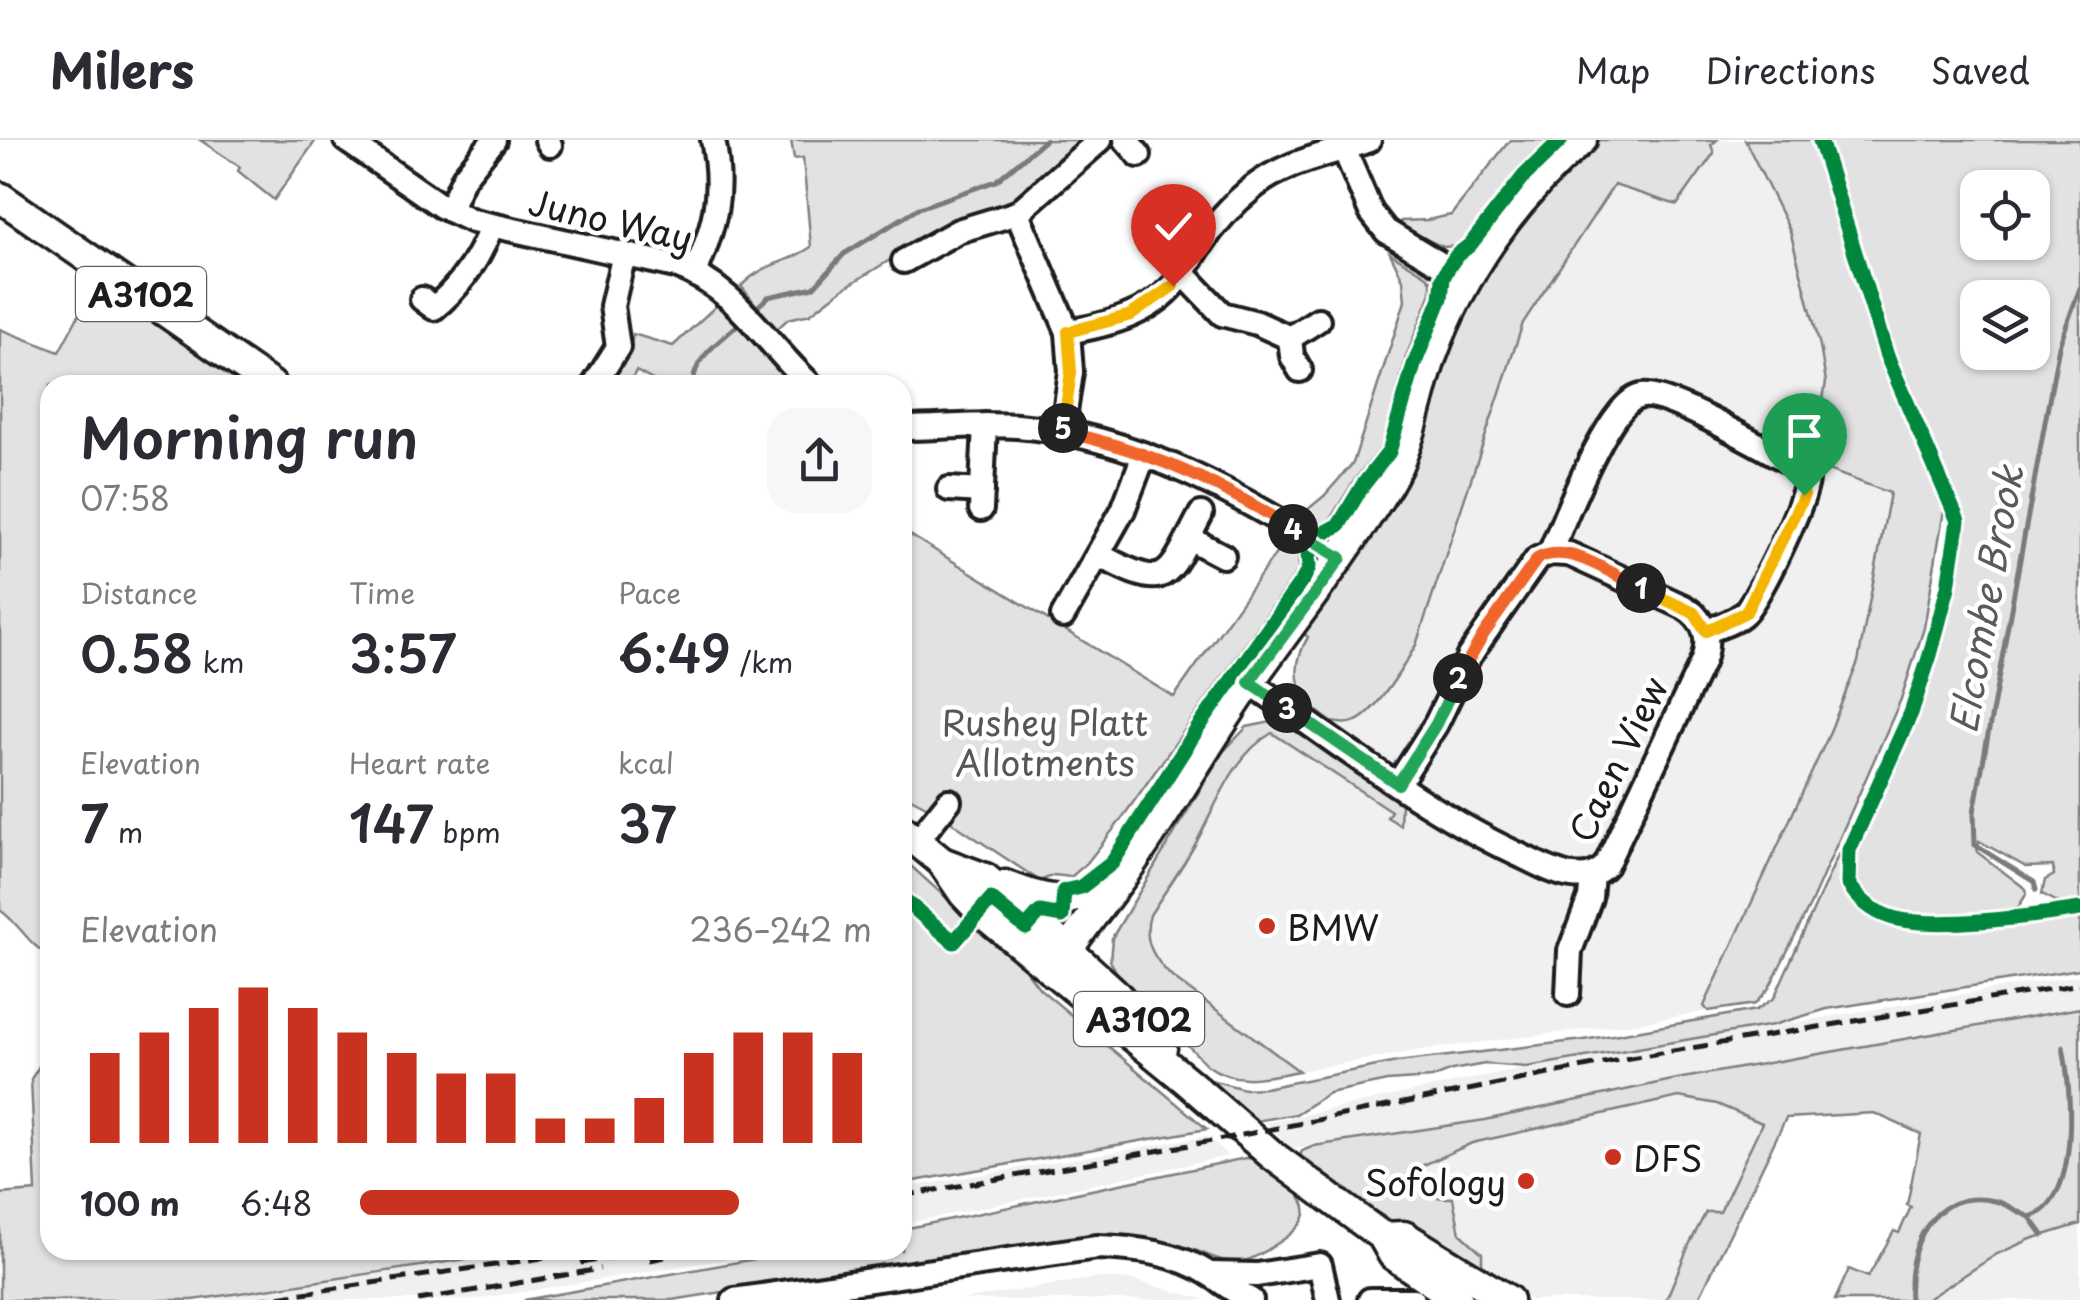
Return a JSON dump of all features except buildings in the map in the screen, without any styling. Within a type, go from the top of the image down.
[{"type":"main road","points":[[1068,967],[1249,682],[1341,558],[1400,461],[1433,353],[1468,280],[1520,202],[1582,140]]},
{"type":"main road","name":"A3102","points":[[4,200],[256,375]]},
{"type":"main road","name":"A3102","points":[[912,837],[942,862],[981,912],[1068,967]]},
{"type":"main road","name":"A3102","points":[[942,862],[984,878],[1068,967],[1187,1081],[1272,1156],[1383,1237],[1393,1255],[1458,1300]]},
{"type":"main road","points":[[984,878],[1063,902],[1088,894],[1124,874]]},
{"type":"main road","name":"A3102","points":[[1383,1237],[1404,1236],[1508,1300]]},
{"type":"street","name":"Juno Way","points":[[346,140],[375,148],[448,210],[491,227],[695,273],[721,289],[801,375]]},
{"type":"street","points":[[448,210],[464,176],[494,140]]},
{"type":"street","points":[[695,273],[712,233],[718,204],[713,140]]},
{"type":"street","points":[[904,261],[958,231],[1017,214],[1100,140]]},
{"type":"street","points":[[1068,332],[1115,322],[1142,310],[1173,286],[1219,219],[1253,188],[1302,160],[1369,140]]},
{"type":"street","points":[[1344,149],[1362,195],[1386,230],[1468,280]]},
{"type":"street","points":[[1017,214],[1068,332],[1071,372],[1062,432]]},
{"type":"street","points":[[422,298],[434,308],[448,296],[474,263],[491,227]]},
{"type":"street","points":[[600,375],[618,347],[612,306],[624,254]]},
{"type":"street","points":[[1183,273],[1222,314],[1257,322],[1290,338]]},
{"type":"street","points":[[1290,338],[1318,320]]},
{"type":"street","points":[[1290,338],[1292,356],[1300,370]]},
{"type":"street","points":[[1398,784],[1436,724],[1483,635],[1537,559],[1550,553],[1569,554],[1684,607],[1694,613],[1706,631],[1738,618],[1752,603],[1800,506],[1807,479],[1797,466],[1678,406],[1659,397],[1640,396],[1622,407],[1606,430],[1550,553]]},
{"type":"street","points":[[912,428],[985,425],[1062,432],[1144,455],[1239,496],[1341,558]]},
{"type":"street","points":[[949,489],[982,500],[985,425]]},
{"type":"street","points":[[1062,616],[1130,496],[1144,455]]},
{"type":"street","points":[[1098,554],[1138,576],[1155,578],[1168,570],[1202,514]]},
{"type":"street","points":[[1188,538],[1222,556]]},
{"type":"street","name":"Caen View","points":[[1249,682],[1481,837],[1571,876],[1592,875],[1606,864],[1682,707],[1707,650],[1706,631]]},
{"type":"street","points":[[912,833],[949,801]]},
{"type":"street","points":[[1568,994],[1570,951],[1590,898],[1592,875]]},
{"type":"street","points":[[734,1300],[1097,1246],[1145,1250],[1210,1274],[1251,1300]]},
{"type":"street","points":[[1210,1274],[1257,1275],[1320,1265],[1328,1300]]},
{"type":"street","points":[[1370,1300],[1413,1300]]},
{"type":"shaded area","points":[[1717,140],[1745,140],[1790,231],[1820,346],[1837,448],[1903,459],[1894,602],[1721,998],[1708,1011],[1421,1050],[1299,1071],[1162,967],[1150,949],[1146,929],[1150,915],[1296,677],[1305,696],[1332,722],[1365,715],[1405,666],[1417,644],[1458,526],[1523,323],[1615,185],[1677,205],[1714,153],[1711,145]]},
{"type":"shaded area","points":[[2080,975],[2080,1008],[1677,1079],[1485,1120],[1292,1148],[1266,1123],[1527,1067]]},
{"type":"shaded area","points":[[1679,1097],[1717,1104],[1762,1123],[1678,1300],[1531,1300],[1469,1262],[1393,1161]]},
{"type":"shaded area","points":[[1207,1136],[1228,1156],[912,1222],[912,1186]]},
{"type":"shaded area","points":[[2080,1224],[2080,1300],[1926,1300],[1997,1254]]},
{"type":"shaded area","points":[[475,1260],[720,1260],[472,1300],[193,1300]]},
{"type":"shaded area","points":[[1095,1278],[1132,1280],[1207,1300],[960,1300]]},
{"type":"green space","points":[[200,140],[316,140],[274,200],[238,171],[240,167]]},
{"type":"green space","points":[[791,140],[1086,140],[1017,200],[979,216],[969,216],[929,236],[841,290],[810,314],[788,319],[776,330],[741,286],[759,272],[811,247],[803,158],[794,159]]},
{"type":"green space","points":[[1510,140],[1549,140],[1506,185],[1458,246],[1443,247],[1399,227],[1401,221],[1451,215]]},
{"type":"green space","points":[[1600,140],[1717,140],[1711,145],[1714,153],[1677,205],[1614,185],[1523,323],[1416,645],[1389,687],[1364,716],[1350,723],[1332,722],[1311,704],[1299,685],[1298,662],[1308,637],[1302,632],[1359,555],[1413,460],[1453,337],[1485,274],[1548,188]]},
{"type":"green space","points":[[1745,140],[2080,140],[2080,901],[2062,904],[2042,894],[2045,880],[2054,875],[2053,866],[2026,867],[1979,841],[1977,852],[2026,889],[2016,911],[1911,913],[1874,902],[1857,883],[1854,869],[1859,847],[1930,680],[1953,601],[1963,519],[1945,504],[1924,628],[1901,699],[1810,905],[1769,988],[1755,1004],[1708,1011],[1704,1006],[1827,739],[1858,662],[1890,493],[1820,467],[1814,452],[1826,382],[1790,231]]},
{"type":"green space","points":[[1390,253],[1427,276],[1431,293],[1406,357],[1382,446],[1355,479],[1327,524],[1315,523],[1301,515],[1353,463],[1405,301],[1403,280]]},
{"type":"green space","points":[[97,281],[231,375],[40,375],[40,949],[0,910],[0,329],[59,352]]},
{"type":"green space","points":[[718,304],[783,375],[643,375],[636,371],[634,375],[614,375],[629,355],[633,334],[673,346]]},
{"type":"green space","name":"Rushey Platt Allotments","points":[[912,536],[1174,697],[1284,542],[1299,555],[1298,570],[1120,821],[1071,877],[1054,875],[1040,881],[912,799]]},
{"type":"green space","points":[[1271,722],[1323,745],[1373,779],[1401,804],[1400,825],[1387,817],[1391,811],[1272,733],[1247,754],[1228,781],[1192,851],[1150,915],[1148,933],[1155,956],[1172,977],[1299,1071],[1240,1078],[1207,1065],[1116,971],[1110,961],[1112,938],[1222,753],[1247,727]]},
{"type":"green space","points":[[1843,844],[1847,846],[1842,878],[1849,892],[1863,907],[1891,922],[1908,926],[1993,923],[2080,914],[2080,969],[1827,1009],[1773,1025],[1527,1067],[1485,1064],[1432,1078],[1387,1081],[1329,1093],[1296,1114],[1250,1122],[1211,1080],[1244,1089],[1265,1088],[1397,1062],[1584,1040],[1756,1010],[1774,998]]},
{"type":"green space","points":[[912,867],[1024,968],[1040,989],[1207,1129],[912,1181]]},
{"type":"green space","points":[[2080,1008],[2080,1224],[1997,1254],[1926,1300],[1835,1300],[1849,1269],[1868,1277],[1894,1231],[1899,1233],[1911,1207],[1907,1205],[1921,1134],[1874,1113],[1786,1118],[1698,1300],[1666,1300],[1706,1212],[1720,1212],[1762,1123],[1717,1104],[1679,1097],[1472,1143],[1417,1168],[1408,1175],[1421,1192],[1453,1198],[1460,1233],[1482,1253],[1482,1265],[1462,1261],[1340,1191],[1300,1156],[1314,1146],[1485,1120],[1677,1079]]},
{"type":"green space","points":[[40,1065],[40,1260],[460,1260],[193,1300],[0,1300],[0,1194],[36,1191],[31,1079]]},
{"type":"green space","points":[[1246,1158],[1264,1163],[1289,1185],[1305,1210],[1304,1218],[1291,1234],[1244,1261],[1222,1260],[1158,1240],[1086,1235],[672,1300],[524,1300],[750,1260],[912,1260],[912,1227]]},
{"type":"waterway","points":[[753,311],[768,297],[814,287],[844,254],[919,208],[996,181],[1045,140]]},
{"type":"waterway","name":"Elcombe Brook","points":[[2036,890],[2034,882],[1975,845],[1974,812],[2059,346],[2080,288]]},
{"type":"waterway","points":[[694,375],[717,342],[741,322]]},
{"type":"waterway","name":"Elcombe Brook","points":[[1910,1300],[1913,1260],[1927,1225],[1939,1212],[1973,1199],[2000,1202],[2030,1217],[2046,1207],[2058,1191],[2065,1169],[2070,1117],[2063,1047]]},
{"type":"waterway","points":[[2030,1217],[2043,1235]]},
{"type":"railway","points":[[912,1194],[1212,1141],[1624,1059],[2080,984]]},
{"type":"railway","points":[[256,1300],[529,1260]]},
{"type":"railway","points":[[581,1263],[599,1260]]},
{"type":"railway","points":[[418,1300],[600,1269]]},
{"type":"cycle path","points":[[912,906],[954,942],[991,899],[1026,928],[1040,912],[1062,916],[1064,891],[1081,887],[1112,863],[1198,728],[1304,578],[1308,556],[1322,534],[1339,525],[1389,452],[1448,268],[1524,176],[1561,140]]},
{"type":"cycle path","points":[[1820,140],[1887,356],[1958,521],[1948,587],[1930,655],[1911,713],[1849,850],[1848,883],[1871,908],[1908,921],[1984,921],[2080,909]]},
{"type":"place","name":"BMW","points":[[1267,926]]},
{"type":"place","name":"DFS","points":[[1613,1157]]},
{"type":"place","name":"Sofology","points":[[1526,1181]]},
{"type":"route","points":[[1173,286],[1131,315],[1068,332],[1071,372],[1062,432],[1116,445],[1200,476],[1341,558],[1249,682],[1398,784],[1436,724],[1470,656],[1537,559],[1550,553],[1569,554],[1684,607],[1694,613],[1706,631],[1746,612],[1804,495]]}]
